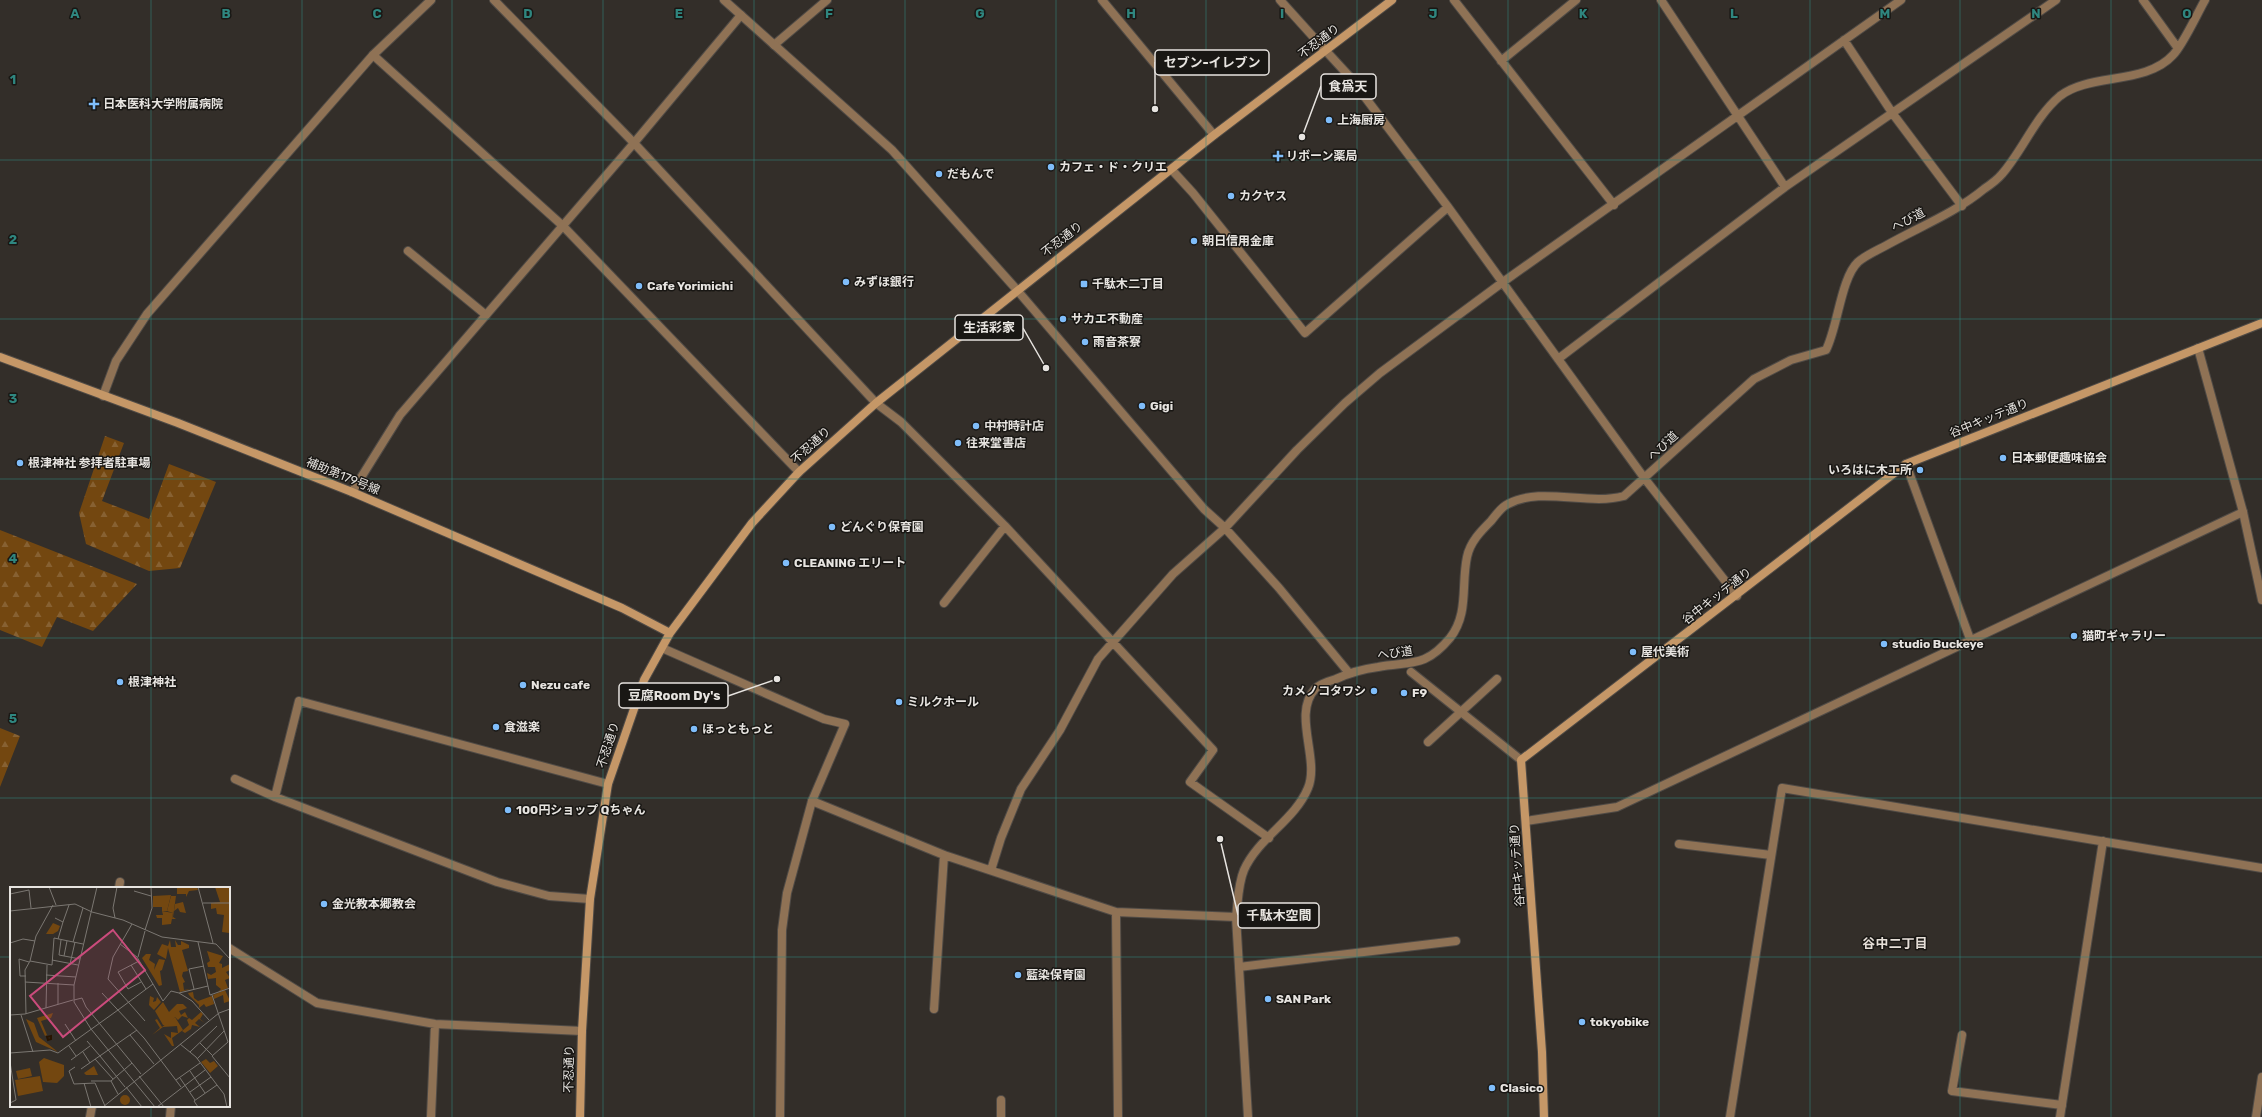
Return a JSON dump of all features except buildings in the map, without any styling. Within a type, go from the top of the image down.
[{"type":"street","points":[[103,396],[116,360],[147,314],[373,55],[430,0]]},
{"type":"street","points":[[494,0],[634,143],[876,403],[901,422],[1005,526],[1213,750],[1190,782],[1268,838]]},
{"type":"street","points":[[724,0],[892,150],[1017,290],[1199,503],[1226,528],[1279,588],[1349,673]]},
{"type":"street","points":[[774,46],[826,0]]},
{"type":"street","points":[[1102,0],[1214,135]]},
{"type":"street","points":[[1280,0],[1349,76],[1448,207],[1645,479],[1737,596]]},
{"type":"street","name":"不忍通り","points":[[580,1117],[582,1031],[590,899],[608,784],[644,680],[670,633],[752,523],[799,472],[876,403],[1017,290],[1172,170],[1214,135],[1392,0]]},
{"type":"street","points":[[1454,0],[1614,205]]},
{"type":"street","points":[[1502,61],[1576,0]]},
{"type":"street","points":[[1661,0],[1786,187]]},
{"type":"street","points":[[991,870],[1001,838],[1021,789],[1060,730],[1089,674],[1113,643],[1173,574],[1226,528],[1297,450],[1345,403],[1380,373],[1503,282],[1614,205],[1901,0]]},
{"type":"street","points":[[1558,359],[1786,187],[2056,0]]},
{"type":"street","points":[[2143,0],[2177,47]]},
{"type":"street","name":"へび道","points":[[1248,1117],[1236,917],[1244,870],[1268,838],[1298,805],[1310,782],[1312,776],[1306,703],[1315,688],[1349,673],[1379,666],[1415,663],[1428,658],[1450,638],[1460,623],[1464,606],[1467,556],[1474,540],[1506,504],[1531,497],[1609,500],[1624,496],[1645,479],[1754,379],[1791,360],[1826,350],[1833,337],[1848,277],[1858,262],[1917,228],[1962,206],[2002,174],[2040,119],[2061,96],[2100,81],[2137,74],[2162,63],[2173,55],[2205,0]]},
{"type":"street","points":[[352,492],[400,415],[634,143],[741,15]]},
{"type":"street","points":[[1844,40],[1893,114],[1962,206]]},
{"type":"street","points":[[373,55],[562,226],[799,472]]},
{"type":"street","points":[[1172,170],[1193,193],[1306,333],[1448,207]]},
{"type":"street","points":[[408,251],[486,315]]},
{"type":"street","name":"谷中キッテ通り","points":[[1544,1117],[1542,1052],[1521,760],[1737,596],[1906,464],[2262,323]]},
{"type":"street","points":[[2198,348],[2243,512],[2262,600]]},
{"type":"street","name":"補助第179号線","points":[[0,357],[352,492],[622,608],[670,633]]},
{"type":"street","points":[[1906,464],[1970,639]]},
{"type":"street","points":[[1526,821],[1617,807],[1970,639],[2243,512]]},
{"type":"street","points":[[944,603],[1005,526]]},
{"type":"street","points":[[662,648],[824,719],[845,724],[812,801],[787,892],[782,930],[780,1117]]},
{"type":"street","points":[[1402,665],[1521,760]]},
{"type":"street","points":[[1428,742],[1497,679]]},
{"type":"street","points":[[275,797],[299,701],[608,784]]},
{"type":"street","points":[[235,779],[275,797],[497,882],[549,896],[590,899]]},
{"type":"street","points":[[1730,1117],[1782,788],[2262,868]]},
{"type":"street","points":[[812,801],[944,855],[1116,912],[1236,917]]},
{"type":"street","points":[[2060,1117],[2103,841]]},
{"type":"street","points":[[1679,844],[1771,855]]},
{"type":"street","points":[[934,1009],[944,855]]},
{"type":"street","points":[[1116,912],[1118,1117]]},
{"type":"street","points":[[1239,967],[1456,942]]},
{"type":"street","points":[[230,949],[317,1003],[435,1024],[582,1031]]},
{"type":"street","points":[[431,1117],[435,1024]]},
{"type":"street","points":[[1962,1035],[1952,1091],[2062,1105]]},
{"type":"street","points":[[2256,1117],[2262,1077]]},
{"type":"street","points":[[1001,1100],[1002,1117]]},
{"type":"street","points":[[90,1117],[92,1107]]},
{"type":"street","points":[[170,1117],[171,1107]]},
{"type":"green space","points":[[105,436],[124,443],[102,501],[149,519],[169,464],[216,482],[180,568],[149,571],[86,544],[79,513]]},
{"type":"green space","points":[[0,530],[137,584],[93,631],[57,617],[42,647],[0,630]]},
{"type":"green space","points":[[0,728],[20,736],[0,787]]},
{"type":"place","name":"日本医科大学附属病院","points":[[94,104]]},
{"type":"place","name":"セブン-イレブン","points":[[1155,109]]},
{"type":"place","name":"上海厨房","points":[[1329,120]]},
{"type":"place","name":"食爲天","points":[[1302,137]]},
{"type":"place","name":"リボーン薬局","points":[[1278,156]]},
{"type":"place","name":"カフェ・ド・クリエ","points":[[1051,167]]},
{"type":"place","name":"だもんで","points":[[939,174]]},
{"type":"place","name":"カクヤス","points":[[1231,196]]},
{"type":"place","name":"朝日信用金庫","points":[[1194,241]]},
{"type":"place","name":"みずほ銀行","points":[[846,282]]},
{"type":"place","name":"千駄木二丁目","points":[[1084,284]]},
{"type":"place","name":"Cafe Yorimichi","points":[[639,286]]},
{"type":"place","name":"サカエ不動産","points":[[1063,319]]},
{"type":"place","name":"雨音茶寮","points":[[1085,342]]},
{"type":"place","name":"生活彩家","points":[[1046,368]]},
{"type":"place","name":"Gigi","points":[[1142,406]]},
{"type":"place","name":"中村時計店","points":[[976,426]]},
{"type":"place","name":"往来堂書店","points":[[958,443]]},
{"type":"place","name":"日本郵便趣味協会","points":[[2003,458]]},
{"type":"place","name":"根津神社 参拝者駐車場","points":[[20,463]]},
{"type":"place","name":"いろはに木工所","points":[[1920,470]]},
{"type":"place","name":"どんぐり保育園","points":[[832,527]]},
{"type":"place","name":"CLEANING エリート","points":[[786,563]]},
{"type":"place","name":"猫町ギャラリー","points":[[2074,636]]},
{"type":"place","name":"studio Buckeye","points":[[1884,644]]},
{"type":"place","name":"屋代美術","points":[[1633,652]]},
{"type":"place","name":"豆腐Room Dy's","points":[[777,679]]},
{"type":"place","name":"根津神社","points":[[120,682]]},
{"type":"place","name":"Nezu cafe","points":[[523,685]]},
{"type":"place","name":"カメノコタワシ","points":[[1374,691]]},
{"type":"place","name":"F9","points":[[1404,693]]},
{"type":"place","name":"ミルクホール","points":[[899,702]]},
{"type":"place","name":"食滋楽","points":[[496,727]]},
{"type":"place","name":"ほっともっと","points":[[694,729]]},
{"type":"place","name":"100円ショップ Qちゃん","points":[[508,810]]},
{"type":"place","name":"千駄木空間","points":[[1220,839]]},
{"type":"place","name":"金光教本郷教会","points":[[324,904]]},
{"type":"place","name":"藍染保育園","points":[[1018,975]]},
{"type":"place","name":"SAN Park","points":[[1268,999]]},
{"type":"place","name":"tokyobike","points":[[1582,1022]]},
{"type":"place","name":"Clasico","points":[[1492,1088]]},
{"type":"district","name":"谷中二丁目","points":[[1895,943]]}]
